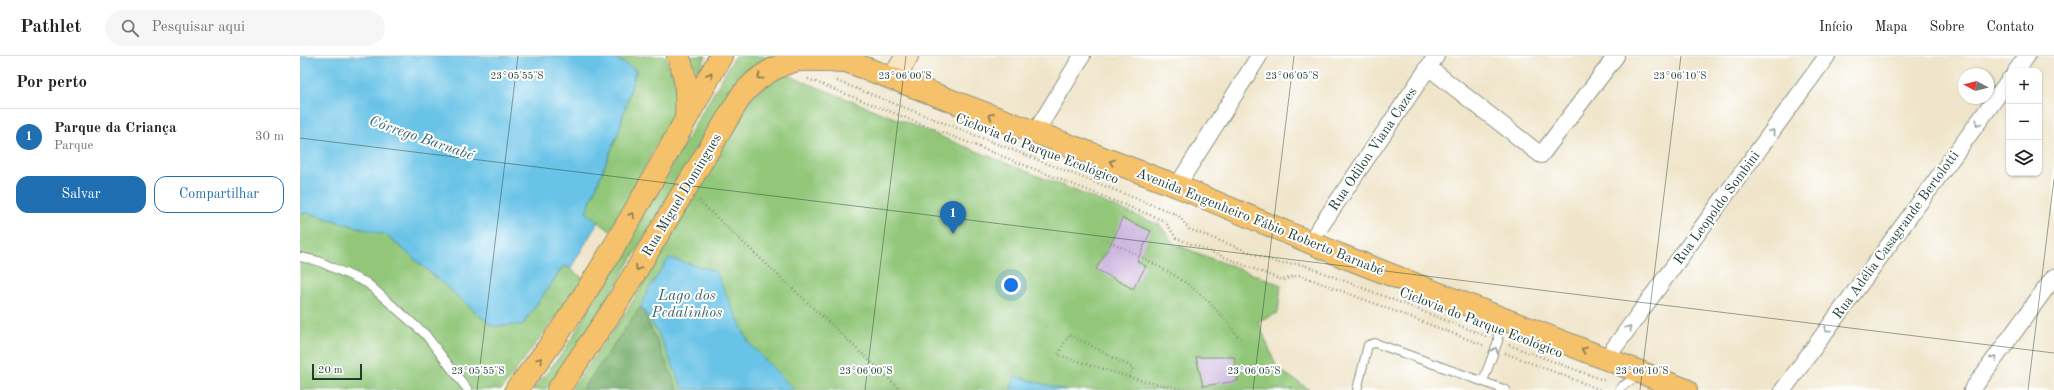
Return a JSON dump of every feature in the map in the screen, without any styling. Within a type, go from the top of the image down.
[{"type":"main road","points":[[678,56],[683,67],[687,96],[686,118]]},
{"type":"main road","points":[[516,390],[542,357],[589,290],[721,56]]},
{"type":"main road","points":[[894,79],[907,56]]},
{"type":"main road","name":"Avenida Engenheiro Fábio Roberto Barnabé","points":[[839,59],[1177,186],[1310,242],[1642,374],[1686,390]]},
{"type":"main road","name":"Rua Miguel Domingues","points":[[558,390],[612,311],[741,96],[752,83],[765,73],[795,61],[839,59]]},
{"type":"street","points":[[1035,133],[1082,56]]},
{"type":"street","points":[[1177,186],[1259,56]]},
{"type":"street","points":[[1432,62],[1541,155],[1616,56]]},
{"type":"street","name":"Rua Leopoldo Sombini","points":[[1606,359],[1827,56]]},
{"type":"street","points":[[2018,68],[2027,56]]},
{"type":"street","name":"Rua Odilon Viana Cazes","points":[[1310,242],[1432,62]]},
{"type":"street","name":"Rua Adélia Casagrande Bertolotti","points":[[1783,390],[2006,84]]},
{"type":"street","points":[[1972,390],[2054,277]]},
{"type":"lane","points":[[300,257],[318,261],[367,283],[425,334],[468,390]]},
{"type":"lane","points":[[1484,381],[1498,341],[1496,316]]},
{"type":"lane","points":[[1357,390],[1368,345],[1374,343],[1506,390]]},
{"type":"lane","points":[[1620,388],[1642,374]]},
{"type":"path","points":[[795,61],[810,80],[1165,221],[1176,238],[1282,280],[1300,276],[1317,282],[1602,390]]},
{"type":"path","name":"Ciclovia do Parque Ecológico","points":[[829,78],[1178,215],[1189,229],[1278,263],[1301,264],[1620,388]]},
{"type":"path","points":[[685,189],[901,390]]},
{"type":"path","points":[[1103,238],[1160,268],[1198,292],[1219,312],[1240,339]]},
{"type":"path","points":[[1129,377],[1133,368],[1069,334],[1058,355],[1129,377],[1185,390]]},
{"type":"path","points":[[1290,387],[1293,390]]},
{"type":"green space","points":[[611,56],[666,56],[676,85],[677,107],[610,231],[586,212],[618,133],[636,71]]},
{"type":"green space","points":[[689,56],[706,56],[698,72]]},
{"type":"green space","points":[[735,56],[775,56],[748,71],[730,94],[571,360],[545,390],[533,390],[565,350]]},
{"type":"green space","points":[[785,74],[1160,225],[1174,244],[1281,285],[1278,313],[1258,321],[1277,368],[1310,390],[1065,390],[1015,377],[1011,390],[678,390],[641,306],[582,390],[571,390],[627,311],[694,193],[753,95],[771,81]]},
{"type":"green space","points":[[300,213],[308,213],[388,236],[492,326],[522,325],[564,265],[584,279],[501,390],[300,390]]},
{"type":"green space","points":[[641,306],[678,390],[582,390]]},
{"type":"water","name":"Córrego Barnabé","points":[[300,56],[611,56],[636,70],[618,133],[586,212],[598,222],[570,269],[564,265],[522,325],[492,326],[388,236],[308,213],[300,213]]},
{"type":"water","name":"Lago dos Pedalinhos","points":[[669,258],[715,271],[749,343],[794,390],[683,389],[658,333],[641,306],[650,287]]},
{"type":"water","points":[[1015,376],[1065,390],[1011,390]]},
{"type":"building","points":[[1122,218],[1151,231],[1137,261],[1146,266],[1133,289],[1096,269],[1114,238]]},
{"type":"building","points":[[1196,357],[1234,357],[1238,381],[1203,386]]},
{"type":"place","name":"Parque da Criança","points":[[953,234]]}]
